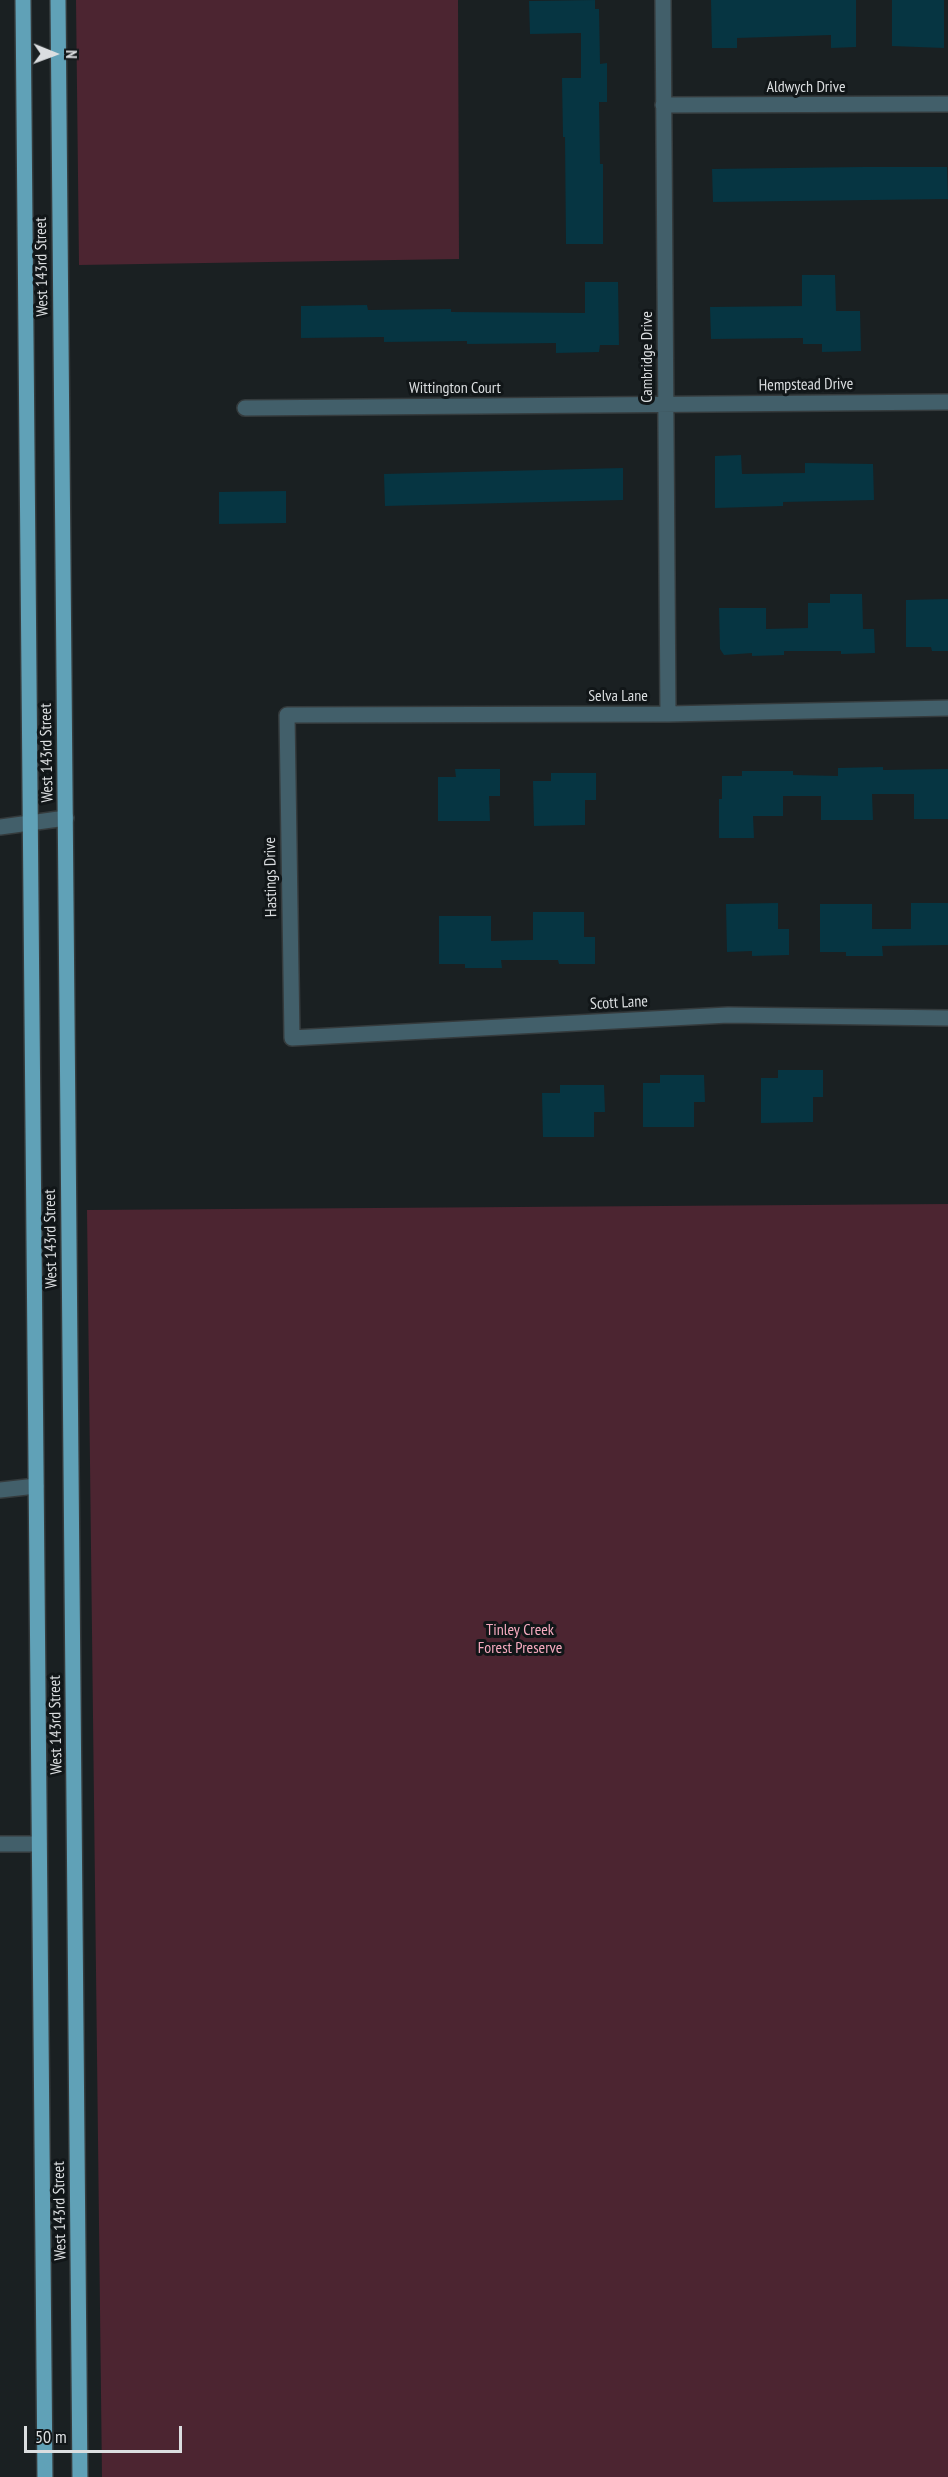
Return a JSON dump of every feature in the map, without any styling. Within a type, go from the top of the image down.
[{"type":"main road","name":"West 143rd Street","points":[[23,0],[45,2477]]},
{"type":"main road","name":"West 143rd Street","points":[[58,0],[80,2477]]},
{"type":"street","name":"Cambridge Drive","points":[[663,0],[668,714]]},
{"type":"street","name":"Aldwych Drive","points":[[663,105],[948,105]]},
{"type":"street","name":"Hempstead Drive","points":[[665,405],[948,402]]},
{"type":"street","name":"Wittington Court","points":[[245,408],[665,405]]},
{"type":"street","name":"Selva Lane","points":[[287,716],[668,714],[948,708]]},
{"type":"street","name":"Hastings Drive","points":[[287,716],[292,1038]]},
{"type":"street","points":[[0,827],[66,818]]},
{"type":"street","name":"Scott Lane","points":[[292,1038],[728,1015],[948,1018]]},
{"type":"street","points":[[0,1490],[36,1486]]},
{"type":"street","points":[[0,1844],[39,1844]]},
{"type":"green space","points":[[76,0],[458,0],[459,259],[79,265]]},
{"type":"green space","name":"Tinley Creek Forest Preserve","points":[[948,1204],[948,2477],[102,2477],[87,1210]]},
{"type":"building","points":[[595,0],[595,9],[599,9],[600,64],[607,63],[607,102],[599,102],[600,164],[603,164],[603,244],[566,244],[562,78],[581,78],[581,33],[530,34],[529,1]]},
{"type":"building","points":[[711,0],[856,0],[856,47],[831,48],[831,35],[737,38],[737,48],[712,48]]},
{"type":"building","points":[[892,0],[944,0],[944,48],[892,46]]},
{"type":"building","points":[[947,167],[948,199],[713,202],[712,169]]},
{"type":"building","points":[[802,275],[835,275],[836,311],[860,311],[861,351],[822,352],[822,344],[803,344],[803,338],[711,339],[710,307],[802,306]]},
{"type":"building","points":[[585,282],[618,282],[619,345],[600,345],[599,352],[556,353],[556,343],[467,344],[467,341],[384,342],[384,337],[301,338],[301,306],[367,305],[368,310],[451,309],[451,312],[585,313]]},
{"type":"building","points":[[741,455],[742,474],[805,473],[805,463],[873,464],[874,500],[783,502],[783,506],[715,508],[715,456]]},
{"type":"building","points":[[623,468],[623,500],[385,506],[384,474]]},
{"type":"building","points":[[286,491],[286,523],[219,524],[219,492]]},
{"type":"building","points":[[830,594],[862,594],[863,629],[874,629],[875,653],[784,651],[784,655],[752,656],[752,653],[724,655],[720,649],[719,608],[766,608],[766,629],[808,628],[808,603],[830,603]]},
{"type":"building","points":[[948,599],[948,651],[932,651],[931,647],[906,647],[906,600]]},
{"type":"building","points":[[883,767],[883,770],[948,769],[948,819],[914,819],[914,794],[872,794],[873,820],[821,820],[821,796],[783,796],[783,816],[753,816],[754,838],[719,838],[719,799],[722,799],[722,776],[742,776],[742,771],[793,771],[793,775],[838,776],[838,768]]},
{"type":"building","points":[[455,769],[500,769],[500,796],[489,796],[490,821],[438,821],[438,777],[456,777]]},
{"type":"building","points":[[551,773],[596,773],[596,800],[585,800],[585,825],[534,826],[533,781],[551,781]]},
{"type":"building","points":[[778,903],[778,929],[789,929],[789,955],[752,956],[752,951],[727,952],[726,904]]},
{"type":"building","points":[[911,903],[948,903],[948,945],[882,946],[883,956],[846,956],[846,952],[820,952],[820,904],[872,904],[872,929],[911,929]]},
{"type":"building","points":[[533,912],[584,912],[584,937],[595,937],[595,964],[559,964],[558,960],[501,960],[502,968],[465,968],[465,964],[439,964],[439,916],[491,916],[491,941],[533,940]]},
{"type":"building","points":[[778,1070],[823,1070],[823,1097],[813,1097],[813,1122],[761,1123],[761,1078],[778,1078]]},
{"type":"building","points":[[660,1075],[704,1075],[705,1102],[694,1102],[694,1127],[643,1127],[643,1083],[660,1083]]},
{"type":"building","points":[[560,1085],[604,1085],[605,1112],[594,1112],[594,1137],[543,1137],[542,1093],[560,1093]]}]
